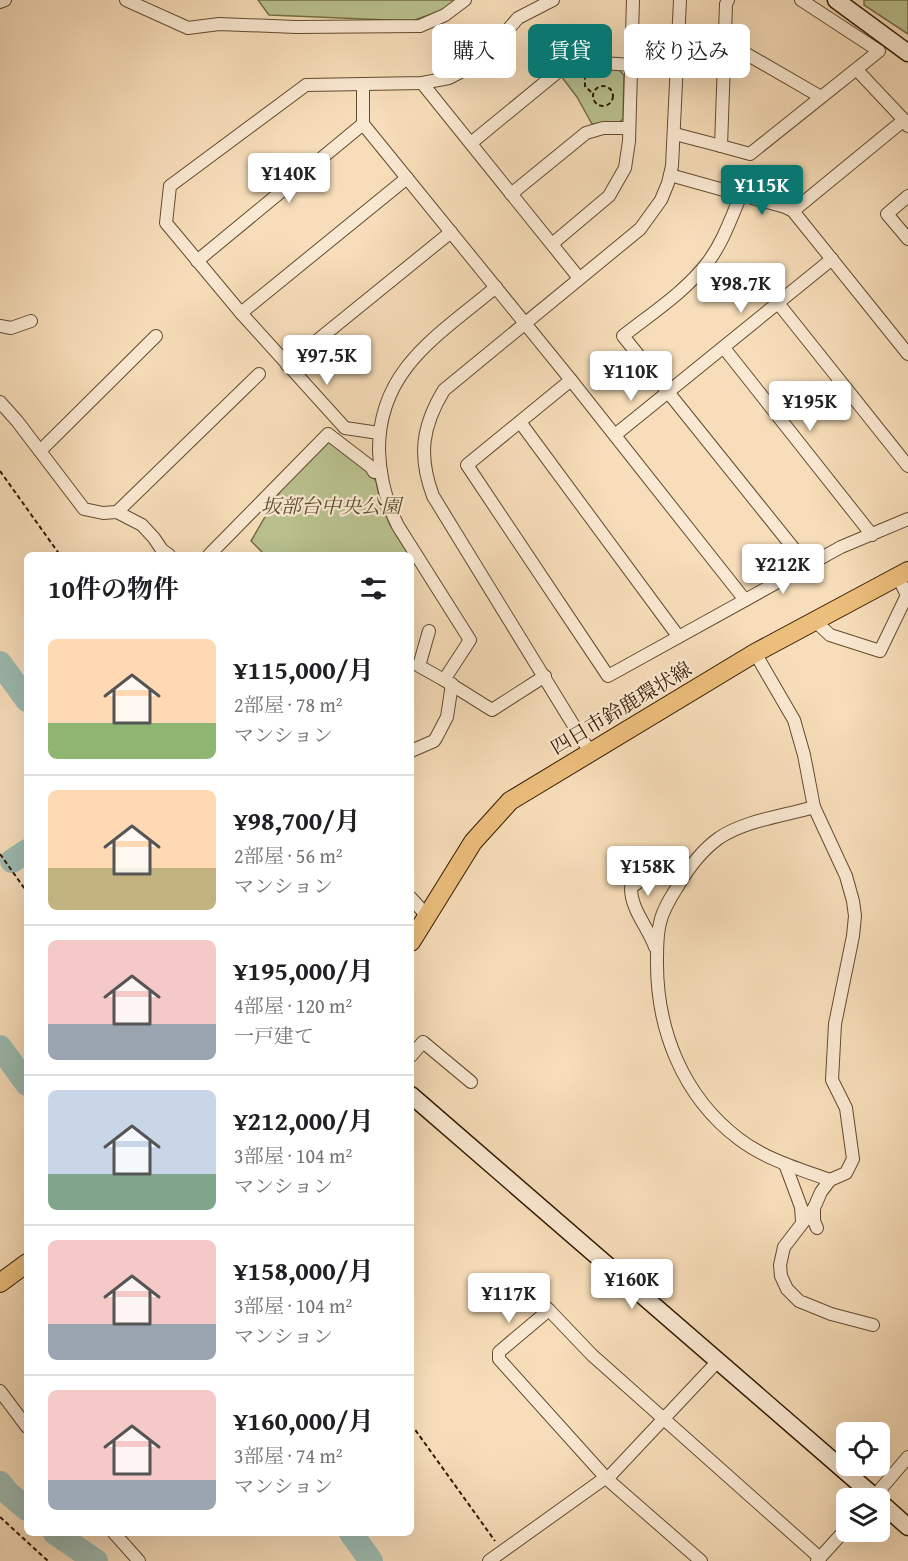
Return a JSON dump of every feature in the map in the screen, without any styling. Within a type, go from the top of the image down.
[{"type":"main road","name":"四日市鈴鹿環状線","points":[[414,937],[473,842],[510,801],[755,653],[903,574]]},
{"type":"main road","points":[[0,1283],[24,1265]]},
{"type":"street","points":[[0,2],[5,0]]},
{"type":"street","points":[[126,0],[188,28],[219,24],[296,27],[420,26],[445,15],[465,0]]},
{"type":"street","points":[[379,433],[345,428],[196,261],[166,223],[170,186],[306,85],[422,83],[449,78],[472,68],[488,55],[511,24],[527,12],[553,0]]},
{"type":"street","points":[[632,24],[633,0]]},
{"type":"street","points":[[590,752],[433,496],[427,481],[423,454],[425,430],[444,390],[639,229],[661,200],[670,176],[675,134],[680,0]]},
{"type":"street","points":[[725,24],[728,0]]},
{"type":"street","points":[[675,134],[750,154],[879,51],[801,0]]},
{"type":"street","points":[[837,0],[908,53]]},
{"type":"street","points":[[750,56],[821,97]]},
{"type":"street","points":[[793,211],[906,123],[857,70]]},
{"type":"street","points":[[471,143],[550,78]]},
{"type":"street","points":[[552,244],[602,203],[616,188],[628,158],[631,78]]},
{"type":"street","points":[[721,146],[723,78]]},
{"type":"street","points":[[422,83],[579,278]]},
{"type":"street","points":[[363,84],[363,124],[571,380],[745,600]]},
{"type":"street","points":[[196,261],[363,124]]},
{"type":"street","points":[[511,194],[586,133],[603,128],[629,129]]},
{"type":"street","points":[[670,176],[793,211],[908,354]]},
{"type":"street","points":[[241,313],[407,178]]},
{"type":"street","points":[[741,195],[729,225],[708,261],[683,288],[623,336],[807,565]]},
{"type":"street","points":[[908,196],[887,214],[908,239]]},
{"type":"street","points":[[287,365],[450,232]]},
{"type":"street","points":[[615,435],[832,260]]},
{"type":"street","points":[[414,751],[434,741],[447,717],[448,682],[470,640],[398,526],[385,495],[379,433],[382,415],[402,371],[421,350],[496,287]]},
{"type":"street","points":[[778,303],[908,466]]},
{"type":"street","points":[[0,326],[10,328],[31,321]]},
{"type":"street","points":[[40,451],[156,336]]},
{"type":"street","points":[[724,348],[873,535]]},
{"type":"street","points":[[117,512],[259,374]]},
{"type":"street","points":[[571,380],[467,465],[608,676],[841,546],[908,519]]},
{"type":"street","points":[[0,402],[84,509],[103,513],[117,512],[142,525],[165,552]]},
{"type":"street","points":[[520,422],[678,636]]},
{"type":"street","points":[[213,552],[328,434],[371,467],[374,472],[381,472]]},
{"type":"street","points":[[815,621],[830,635],[880,651],[906,595],[903,574]]},
{"type":"street","points":[[429,630],[419,666],[492,710],[545,676]]},
{"type":"street","points":[[755,653],[794,720],[804,755],[814,807],[838,857],[853,901],[855,916],[854,936],[835,1024],[832,1080],[846,1108],[853,1158],[846,1173],[830,1180],[821,1192],[814,1208],[802,1221],[781,1253],[780,1271],[787,1289],[794,1298],[806,1305],[873,1325]]},
{"type":"street","points":[[814,807],[743,826],[730,832],[711,844],[690,865],[662,915],[658,930],[658,997],[662,1022],[673,1053],[685,1076],[698,1096],[731,1133],[749,1146],[785,1164],[830,1180]]},
{"type":"street","points":[[657,954],[634,904],[631,888],[643,878],[690,865]]},
{"type":"street","points":[[414,901],[427,916]]},
{"type":"street","points":[[414,1052],[423,1042],[471,1082]]},
{"type":"street","points":[[414,1098],[862,1488]]},
{"type":"street","points":[[785,1164],[801,1207],[802,1221]]},
{"type":"street","points":[[814,1208],[814,1221],[817,1228]]},
{"type":"street","points":[[519,1283],[549,1310],[592,1355],[819,1559],[836,1540]]},
{"type":"street","points":[[549,1310],[499,1352],[499,1359],[606,1478],[701,1561]]},
{"type":"street","points":[[489,1561],[606,1478],[718,1361]]},
{"type":"street","points":[[0,1391],[24,1423]]},
{"type":"street","points":[[884,1488],[908,1457]]},
{"type":"street","points":[[890,1512],[908,1527]]},
{"type":"street","points":[[117,1536],[140,1561]]},
{"type":"path","points":[[585,78],[585,86],[593,93],[594,101],[599,106],[608,106],[613,100],[611,90],[606,86],[598,87],[593,93]]},
{"type":"path","points":[[0,471],[58,552]]},
{"type":"path","points":[[0,855],[24,888]]},
{"type":"path","points":[[414,1428],[503,1551]]},
{"type":"path","points":[[0,1517],[48,1561]]},
{"type":"green space","points":[[258,0],[458,0],[443,10],[412,21],[269,15]]},
{"type":"green space","points":[[864,0],[908,0],[908,34],[864,5]]},
{"type":"green space","points":[[612,69],[618,69],[624,75],[623,119],[617,124],[592,124],[577,97],[563,78],[612,78]]},
{"type":"green space","name":"坂部台中央公園","points":[[329,441],[367,469],[376,481],[380,500],[390,525],[407,552],[262,552],[251,541],[283,486]]},
{"type":"waterway","points":[[0,663],[24,696]]},
{"type":"waterway","points":[[12,861],[24,853]]},
{"type":"waterway","points":[[0,1047],[24,1080]]},
{"type":"waterway","points":[[0,1483],[24,1506]]},
{"type":"waterway","points":[[59,1536],[96,1561]]},
{"type":"waterway","points":[[353,1536],[371,1561]]}]
